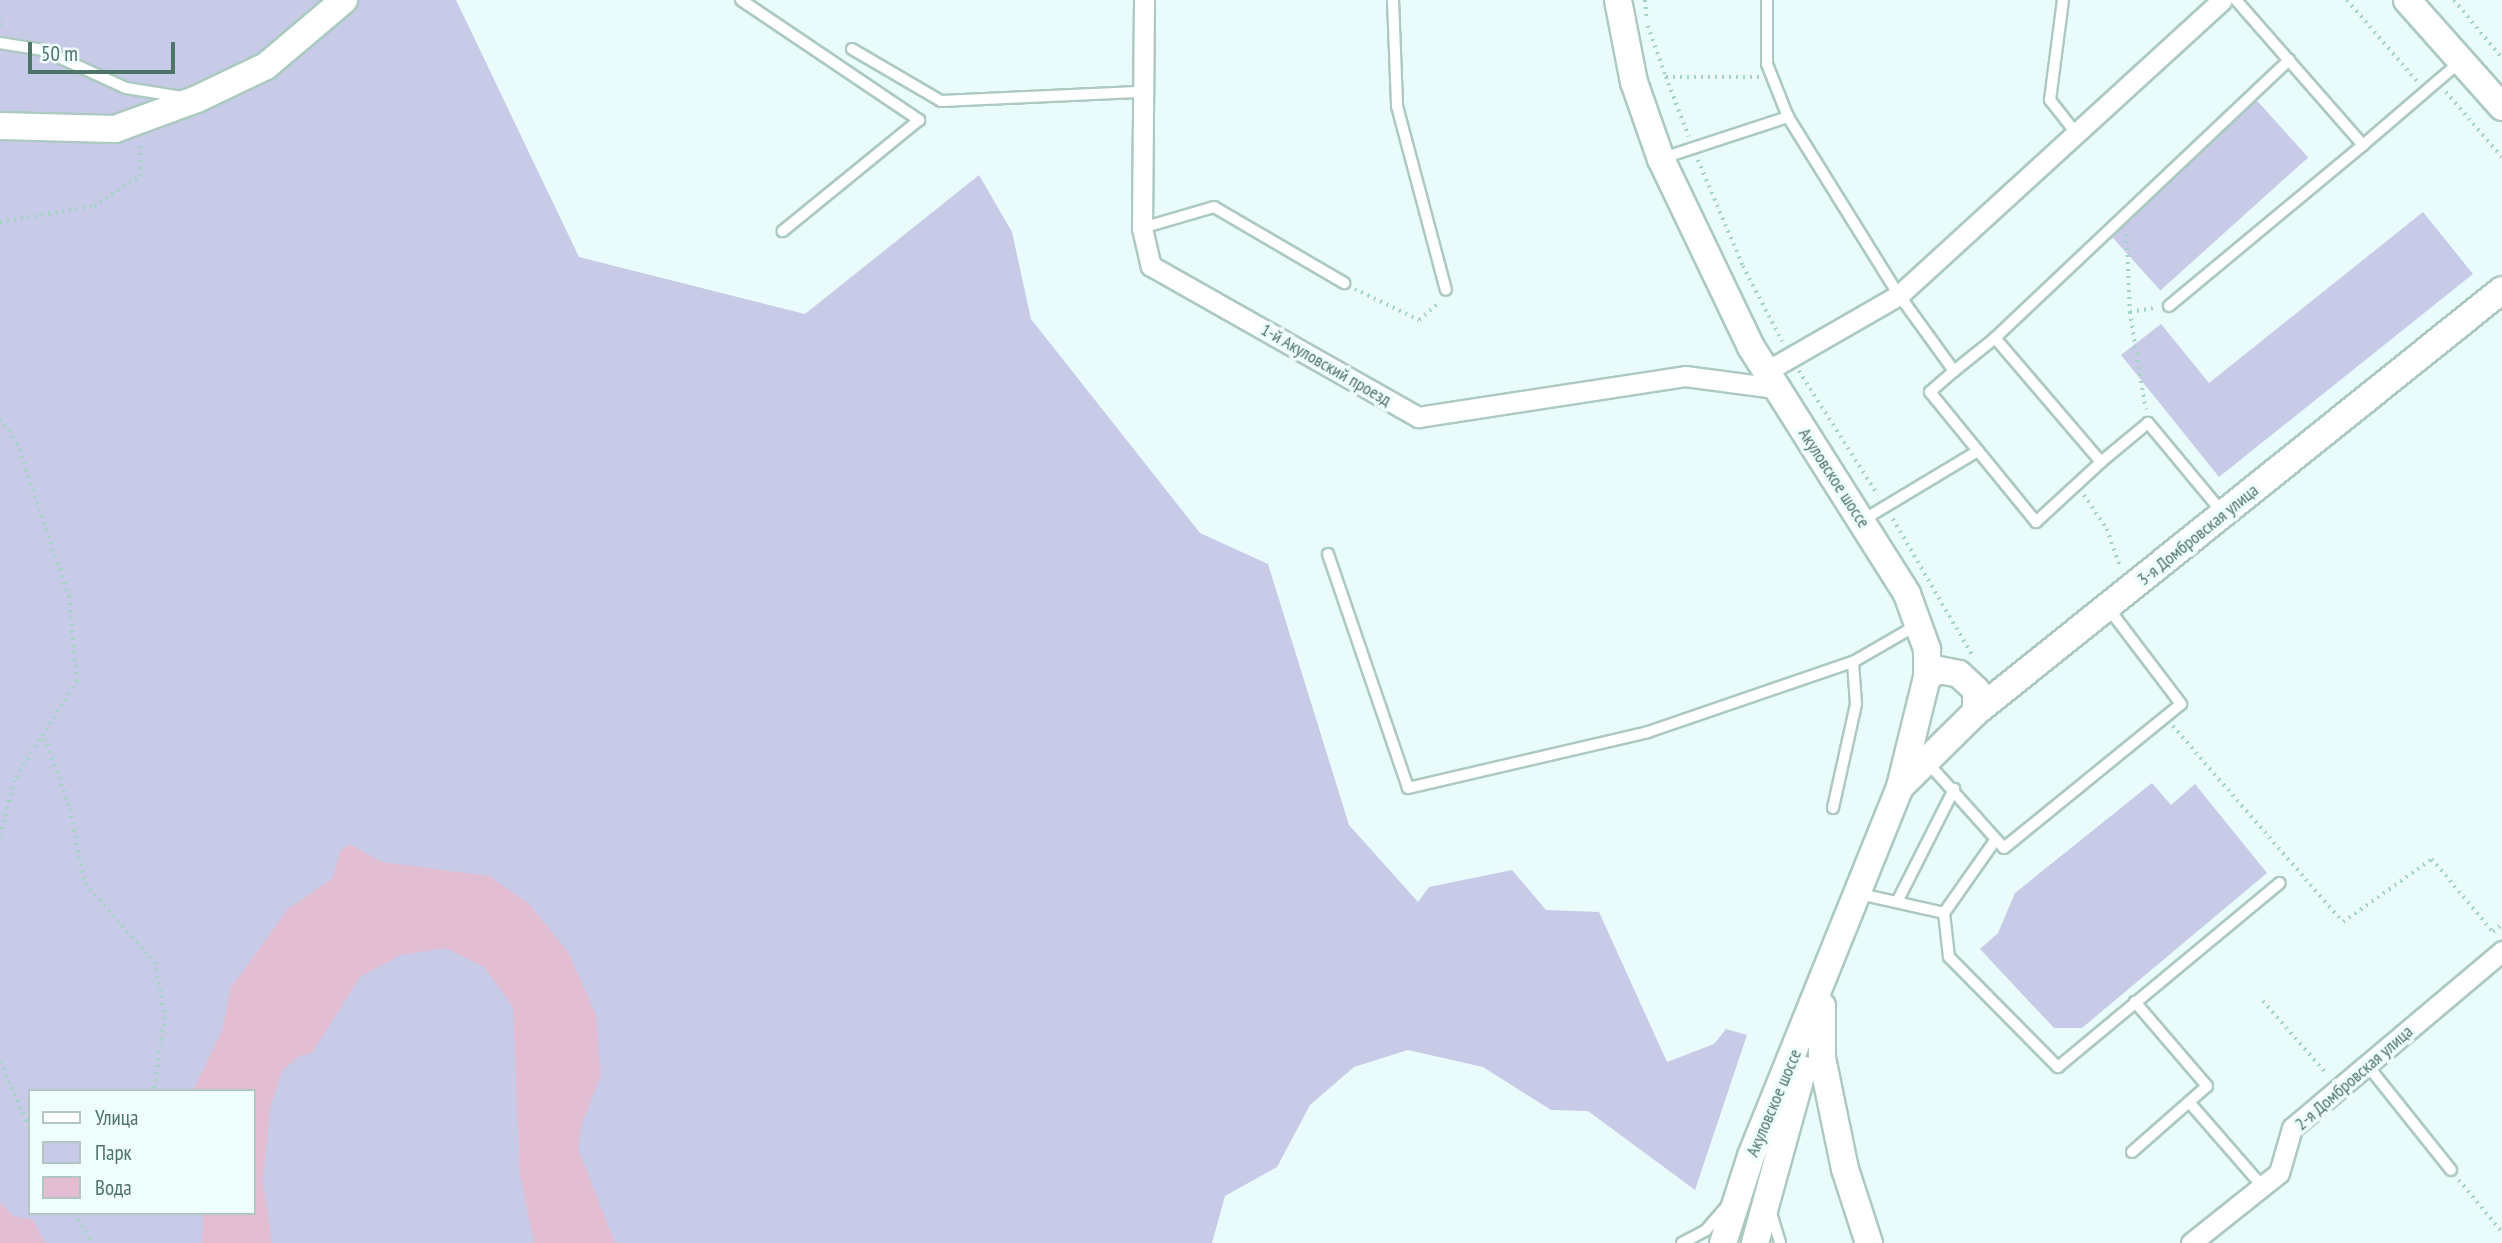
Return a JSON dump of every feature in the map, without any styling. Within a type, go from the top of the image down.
[{"type":"street","name":"1-й Акуловский проезд","points":[[1144,0],[1142,228],[1151,265],[1418,417],[1685,376],[1770,380]]},
{"type":"street","name":"Акуловское шоссе","points":[[1618,0],[1634,82],[1661,159],[1770,380],[1863,520],[1920,623],[1927,677],[1900,788],[1832,965],[1738,1194],[1723,1243]]},
{"type":"street","points":[[1770,380],[1790,358],[1899,295],[2221,0]]},
{"type":"street","points":[[2407,0],[2502,107]]},
{"type":"street","points":[[0,127],[115,129],[197,99],[266,66],[341,1]]},
{"type":"street","name":"3-я Домбровская улица","points":[[1900,788],[1976,712],[2502,290]]},
{"type":"street","points":[[1927,677],[1939,670],[1959,674],[1976,690],[1976,712]]},
{"type":"street","points":[[1919,703],[1932,724],[1954,732]]},
{"type":"street","name":"2-я Домбровская улица","points":[[2191,1243],[2279,1173],[2292,1128],[2502,951]]},
{"type":"street","name":"Акуловское шоссе","points":[[1755,1243],[1832,965]]},
{"type":"street","points":[[1824,996],[1822,1058],[1845,1169],[1869,1243]]},
{"type":"lane","points":[[741,0],[919,120],[783,231]]},
{"type":"lane","points":[[1393,0],[1397,106],[1446,290]]},
{"type":"lane","points":[[1767,0],[1767,64],[1788,117],[1899,295],[1954,371]]},
{"type":"lane","points":[[2063,0],[2050,100],[2076,134]]},
{"type":"lane","points":[[2236,0],[2363,145]]},
{"type":"lane","points":[[0,43],[43,50],[127,88],[197,99]]},
{"type":"lane","points":[[852,49],[941,101],[1143,92]]},
{"type":"lane","points":[[2224,514],[2148,423],[2036,522],[1930,392],[1995,338],[2289,60]]},
{"type":"lane","points":[[2169,306],[2461,61]]},
{"type":"lane","points":[[1661,159],[1788,117]]},
{"type":"lane","points":[[1142,228],[1214,207],[1344,283]]},
{"type":"lane","points":[[1995,338],[2101,462]]},
{"type":"lane","points":[[1863,520],[1887,509],[1978,451]]},
{"type":"lane","points":[[1328,554],[1408,788],[1648,732],[1853,662],[1920,623]]},
{"type":"lane","points":[[1926,760],[2004,848],[2181,704],[2108,608]]},
{"type":"lane","points":[[1833,808],[1856,704],[1853,662]]},
{"type":"lane","points":[[1897,902],[1954,789]]},
{"type":"lane","points":[[1996,839],[1944,913],[1949,957],[2058,1067],[2280,883]]},
{"type":"lane","points":[[1860,894],[1944,913]]},
{"type":"lane","points":[[2132,1152],[2207,1086],[2135,1002]]},
{"type":"lane","points":[[2368,1066],[2451,1170]]},
{"type":"lane","points":[[2189,1102],[2262,1186]]},
{"type":"lane","points":[[1682,1243],[1706,1230],[1738,1194]]},
{"type":"lane","points":[[1767,1201],[1780,1243]]},
{"type":"path","points":[[1645,0],[1647,25],[1666,77],[1693,149],[1743,266],[1790,358],[1887,509],[1979,667]]},
{"type":"path","points":[[2347,0],[2426,91]]},
{"type":"path","points":[[2454,0],[2502,58]]},
{"type":"path","points":[[0,17],[0,27]]},
{"type":"path","points":[[1666,77],[1772,77]]},
{"type":"path","points":[[2437,82],[2502,157]]},
{"type":"path","points":[[0,222],[94,206],[140,176],[141,152],[133,122]]},
{"type":"path","points":[[2126,214],[2130,312],[2148,423]]},
{"type":"path","points":[[1344,283],[1419,320],[1436,309],[1446,290]]},
{"type":"path","points":[[2130,312],[2169,306]]},
{"type":"path","points":[[0,419],[17,443],[69,596],[76,681],[45,738],[15,780],[0,837]]},
{"type":"path","points":[[2077,485],[2107,529],[2123,573],[2132,565]]},
{"type":"path","points":[[2164,717],[2343,922],[2432,859],[2493,932]]},
{"type":"path","points":[[45,738],[70,809],[85,884],[155,962],[165,1017],[154,1089]]},
{"type":"path","points":[[2263,1001],[2326,1073]]},
{"type":"path","points":[[0,1062],[28,1124]]},
{"type":"path","points":[[2451,1170],[2502,1231]]},
{"type":"path","points":[[76,1215],[92,1243]]},
{"type":"green space","points":[[0,0],[456,0],[579,257],[805,314],[979,175],[1012,232],[1031,319],[1200,533],[1268,564],[1349,825],[1418,902],[1429,887],[1512,870],[1546,910],[1599,912],[1667,1062],[1714,1044],[1726,1029],[1747,1035],[1695,1190],[1588,1111],[1551,1110],[1483,1067],[1408,1050],[1354,1067],[1310,1105],[1277,1167],[1225,1196],[1212,1243],[0,1243]]},
{"type":"green space","points":[[2252,95],[2308,157],[2160,291],[2104,228]]},
{"type":"green space","points":[[2423,212],[2473,274],[2219,477],[2121,355],[2161,324],[2209,383]]},
{"type":"green space","points":[[2152,783],[2171,805],[2195,784],[2267,873],[2082,1028],[2054,1028],[1980,949],[1998,933],[2015,893]]},
{"type":"water","points":[[349,844],[382,862],[489,876],[529,904],[568,952],[596,1015],[601,1075],[582,1124],[578,1149],[615,1243],[534,1243],[520,1174],[513,1007],[484,967],[446,948],[401,955],[360,977],[312,1053],[299,1056],[282,1071],[270,1109],[263,1181],[272,1243],[202,1243],[203,1215],[256,1215],[256,1089],[194,1089],[223,1028],[230,989],[288,909],[333,878],[340,851]]},
{"type":"water","points":[[0,1202],[12,1216],[33,1220],[45,1243],[0,1243]]}]
